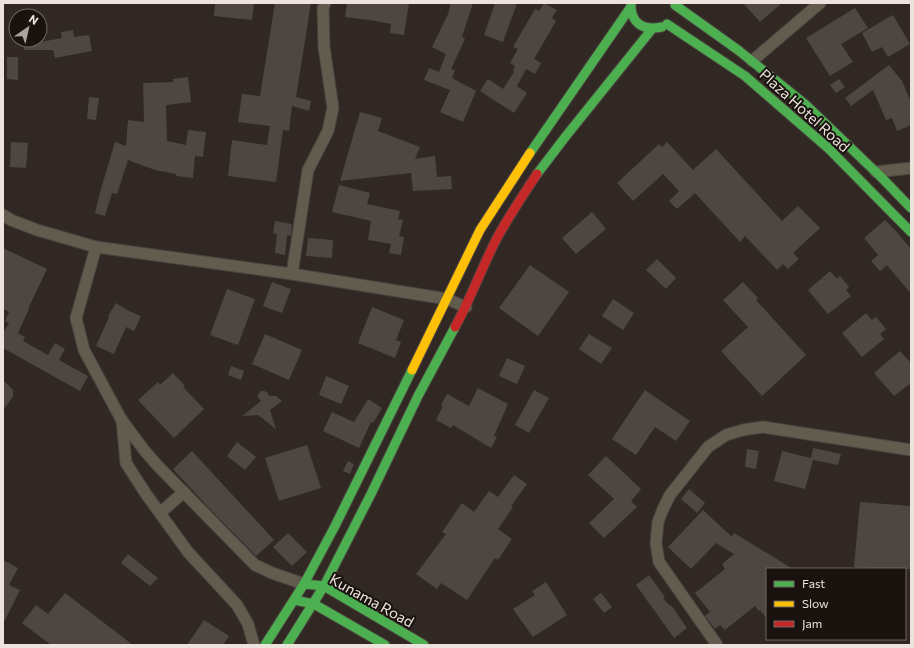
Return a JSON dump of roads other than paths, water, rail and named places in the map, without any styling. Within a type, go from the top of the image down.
[{"type":"main road","name":"Plaza Hotel Road","points":[[675,4],[738,50],[806,105],[911,208]]},
{"type":"main road","points":[[630,5],[632,16],[637,23],[652,29],[663,27],[667,24],[673,15],[675,4]]},
{"type":"main road","points":[[265,645],[304,584],[332,533],[480,230],[630,5]]},
{"type":"main road","name":"Plaza Hotel Road","points":[[667,24],[745,76],[828,148],[911,232]]},
{"type":"main road","points":[[287,645],[324,586],[371,494],[418,396],[466,307],[497,240],[516,205],[541,168],[652,29]]},
{"type":"main road","name":"Kunama Road","points":[[304,584],[324,586],[424,645]]},
{"type":"main road","name":"Kunama Road","points":[[294,600],[314,604],[385,645]]},
{"type":"street","points":[[292,274],[308,170],[328,131],[333,108],[324,47],[323,8],[325,3]]},
{"type":"street","points":[[752,61],[820,3]]},
{"type":"street","points":[[876,172],[911,168]]},
{"type":"street","points":[[3,215],[11,220],[37,230],[96,247],[292,274],[447,299],[466,307]]},
{"type":"street","points":[[96,247],[76,318],[84,350],[121,419],[144,450],[254,565],[304,584]]},
{"type":"street","points":[[121,419],[126,463],[146,494],[188,552],[237,605],[248,624],[254,645]]},
{"type":"street","points":[[717,645],[659,562],[656,543],[658,522],[670,495],[708,447],[726,435],[743,430],[763,427],[911,450]]},
{"type":"street","points":[[160,513],[184,492]]}]
